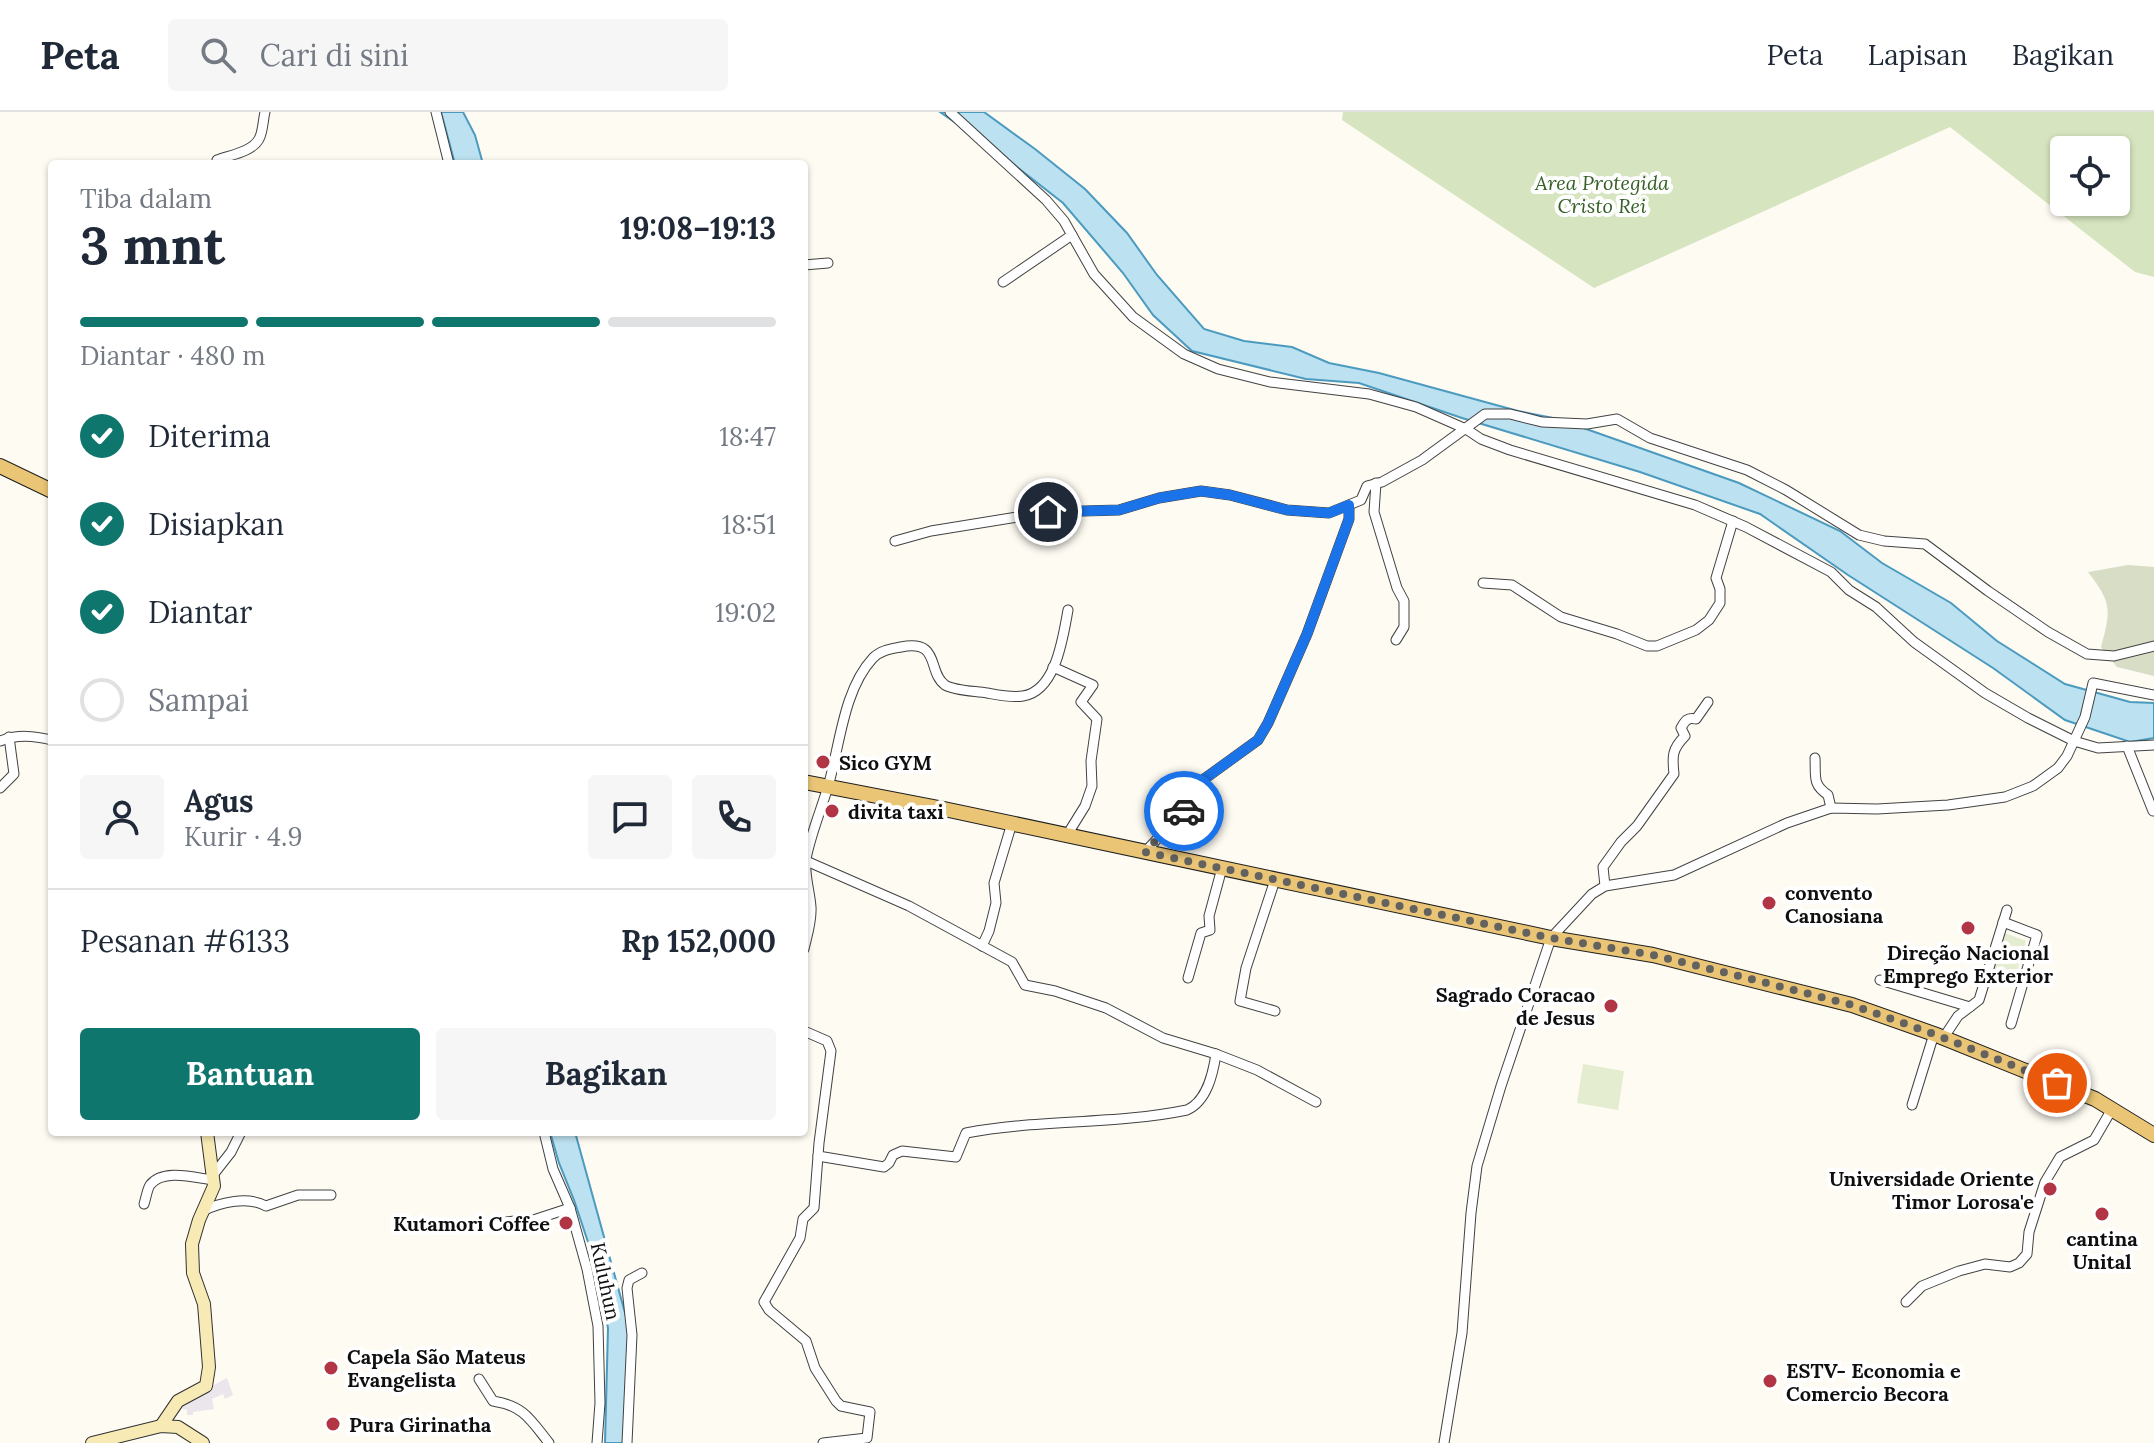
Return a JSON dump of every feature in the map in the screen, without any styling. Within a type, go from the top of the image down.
[{"type":"main road","points":[[0,466],[48,489]]},
{"type":"main road","points":[[808,783],[1551,938],[1653,955],[1852,1005],[2083,1093],[2154,1135]]},
{"type":"street","points":[[217,160],[246,150],[256,143],[260,138],[265,112]]},
{"type":"street","points":[[436,112],[448,160]]},
{"type":"street","points":[[950,112],[1046,200],[1064,221],[1094,274],[1133,317],[1184,354],[1218,369],[1270,382],[1369,394],[1416,407],[1510,450],[1695,505],[1733,521],[1831,572],[1914,642],[1985,693],[2028,718],[2074,741],[2098,748],[2154,745]]},
{"type":"street","points":[[1003,282],[1072,235]]},
{"type":"street","points":[[808,265],[828,263]]},
{"type":"street","points":[[895,541],[931,531],[1048,512],[1119,510],[1159,498],[1201,491],[1287,510],[1329,513],[1361,500],[1367,486],[1422,460],[1485,414],[1510,414],[1542,422],[1587,424],[1617,419],[1650,438],[1747,470],[1859,535],[1884,541],[1925,544],[2048,632],[2087,654],[2114,656],[2154,646]]},
{"type":"street","points":[[1376,483],[1374,512],[1397,588],[1404,601],[1404,627],[1396,640]]},
{"type":"street","points":[[1145,852],[1183,814],[1200,782],[1258,740],[1268,723],[1307,634],[1349,519],[1349,505]]},
{"type":"street","points":[[1483,583],[1512,585],[1561,617],[1647,646],[1657,646],[1696,630],[1709,620],[1720,603],[1716,578],[1733,521]]},
{"type":"street","points":[[808,851],[838,751],[846,708],[864,669],[876,655],[910,645],[927,650],[938,678],[947,686],[1002,696],[1025,696],[1043,687],[1053,667],[1062,644],[1068,610]]},
{"type":"street","points":[[1053,667],[1093,685],[1081,702],[1097,719],[1091,761],[1092,786],[1085,806],[1067,835]]},
{"type":"street","points":[[1444,1443],[1462,1333],[1477,1166],[1551,938],[1592,894],[1605,886],[1674,875],[1787,823],[1831,808],[1948,805],[2005,797],[2033,786],[2058,768],[2085,717],[2093,683],[2154,695]]},
{"type":"street","points":[[1605,886],[1603,867],[1674,774],[1675,746],[1685,736],[1681,728],[1686,720],[1696,719],[1708,702]]},
{"type":"street","points":[[0,788],[14,774],[4,739],[30,735],[48,739]]},
{"type":"street","points":[[2127,746],[2153,811]]},
{"type":"street","points":[[1815,758],[1816,783],[1828,795],[1831,808]]},
{"type":"street","points":[[982,946],[996,903],[994,883],[1012,823]]},
{"type":"street","points":[[808,862],[909,906],[1012,962],[1025,985],[1055,991],[1106,1008],[1163,1038],[1257,1070],[1316,1102]]},
{"type":"street","points":[[1188,978],[1201,933],[1210,930],[1209,916],[1222,868]]},
{"type":"street","points":[[1275,880],[1246,968],[1240,1001],[1275,1011]]},
{"type":"street","points":[[808,883],[812,912],[808,930]]},
{"type":"street","points":[[1912,1105],[1939,1036],[1979,1000],[2007,910]]},
{"type":"street","points":[[2003,922],[2037,935],[2011,1024]]},
{"type":"street","points":[[1880,980],[1970,1007]]},
{"type":"street","points":[[808,1033],[827,1041],[831,1051],[814,1208],[803,1219],[800,1238],[764,1302],[769,1310],[806,1341],[815,1368],[838,1403],[870,1412],[867,1438],[823,1443]]},
{"type":"street","points":[[818,1156],[884,1167],[893,1155],[902,1151],[956,1157],[966,1133],[1036,1123],[1133,1119],[1187,1110],[1202,1099],[1216,1054]]},
{"type":"street","points":[[1906,1302],[1922,1286],[1959,1271],[1985,1264],[2010,1267],[2019,1263],[2027,1254],[2029,1232],[2045,1182],[2060,1157],[2094,1140],[2112,1109]]},
{"type":"street","points":[[161,1426],[178,1401],[206,1386],[209,1367],[204,1304],[193,1273],[192,1244],[214,1186],[208,1136]]},
{"type":"street","points":[[213,1177],[239,1136]]},
{"type":"street","name":"Kuluhun","points":[[545,1136],[553,1169],[570,1208],[587,1269],[598,1326],[600,1403],[597,1443]]},
{"type":"street","points":[[144,1204],[151,1185],[160,1177],[213,1177]]},
{"type":"street","points":[[203,1211],[219,1203],[257,1201],[266,1206],[298,1195],[331,1195]]},
{"type":"street","points":[[498,1223],[515,1221],[518,1225],[570,1208]]},
{"type":"street","points":[[627,1443],[632,1335],[627,1288],[629,1280],[642,1273]]},
{"type":"street","points":[[479,1379],[493,1401],[511,1404],[529,1417],[549,1443]]},
{"type":"street","points":[[92,1443],[132,1439],[161,1426],[178,1427],[203,1443]]},
{"type":"shaded area","points":[[227,1378],[233,1395],[225,1399],[223,1394],[212,1399],[214,1409],[187,1415],[187,1410],[180,1408],[180,1403]]},
{"type":"green space","name":"Area Protegida Cristo Rei","points":[[1343,112],[2154,112],[2154,277],[2135,272],[2064,216],[2130,216],[2130,136],[2050,136],[2050,205],[1950,127],[1594,288],[1342,120]]},
{"type":"green space","points":[[2128,565],[2154,567],[2154,676],[2117,667],[2101,647],[2107,624],[2107,607],[2102,592],[2088,572]]},
{"type":"green space","points":[[2005,933],[2026,941],[2015,979],[1993,972]]},
{"type":"green space","points":[[1583,1064],[1624,1071],[1618,1110],[1577,1103]]},
{"type":"water","points":[[441,112],[463,112],[475,135],[482,160],[454,160]]},
{"type":"water","points":[[940,112],[984,112],[1085,189],[1127,233],[1157,275],[1204,329],[1244,341],[1292,347],[1329,363],[1558,419],[1739,483],[1840,531],[1882,563],[1951,603],[1997,641],[2065,684],[2130,702],[2154,703],[2154,738],[2130,742],[2065,720],[1993,668],[1760,514],[1640,472],[1359,383],[1306,379],[1192,351],[1153,315],[1123,273],[1063,203]]},
{"type":"water","points":[[551,1136],[576,1136],[627,1320],[629,1344],[623,1443],[605,1443],[608,1328],[593,1257]]},
{"type":"way so far","points":[[1184,811],[1145,852],[1551,938],[1653,955],[1751,979],[1852,1005],[2057,1083]]},
{"type":"place","name":"Sico GYM","points":[[823,762]]},
{"type":"place","name":"divita taxi","points":[[832,811]]},
{"type":"place","name":"convento Canosiana","points":[[1769,903]]},
{"type":"place","name":"Direção Nacional Emprego Exterior","points":[[1968,928]]},
{"type":"place","name":"Sagrado Coracao de Jesus","points":[[1611,1006]]},
{"type":"place","name":"Universidade Oriente Timor Lorosa'e","points":[[2050,1189]]},
{"type":"place","name":"cantina Unital","points":[[2102,1214]]},
{"type":"place","name":"Kutamori Coffee","points":[[566,1223]]},
{"type":"place","name":"Capela São Mateus Evangelista","points":[[331,1368]]},
{"type":"place","name":"ESTV- Economia e Comercio Becora","points":[[1770,1381]]},
{"type":"place","name":"Pura Girinatha","points":[[333,1424]]},
{"type":"route","points":[[1048,512],[1119,510],[1159,498],[1201,491],[1287,510],[1329,513],[1349,505],[1349,519],[1307,634],[1268,723],[1258,740],[1200,782],[1184,811]]}]
